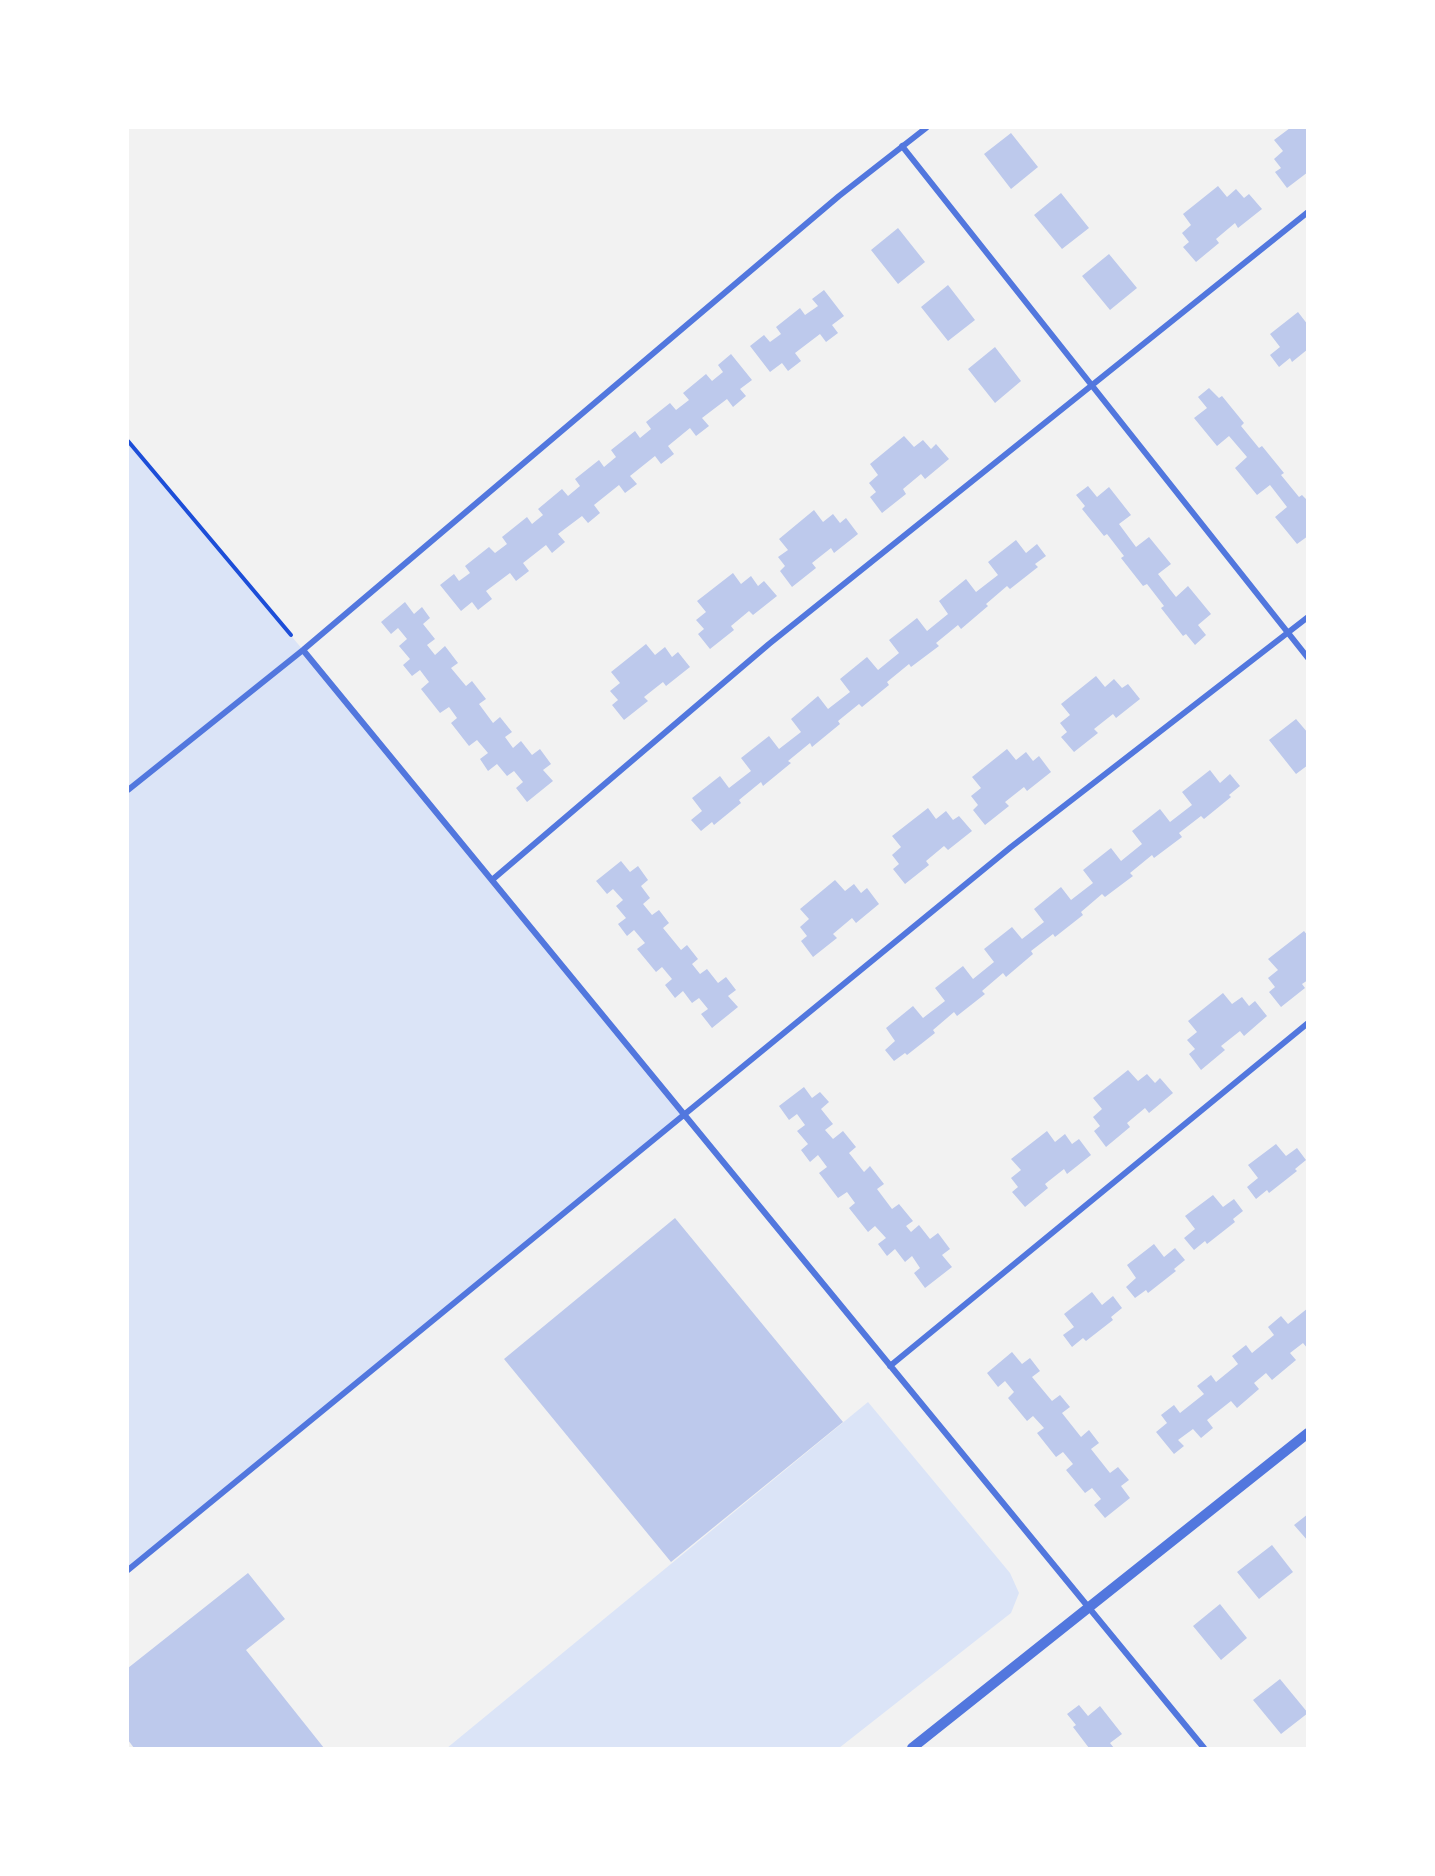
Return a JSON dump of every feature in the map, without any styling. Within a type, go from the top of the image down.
[{"type":"street","points":[[128,790],[303,650],[838,196],[926,128]]},
{"type":"street","points":[[902,146],[1308,658]]},
{"type":"street","points":[[492,880],[769,644],[1308,212]]},
{"type":"street","points":[[128,1570],[1011,847],[1308,617]]},
{"type":"street","points":[[303,650],[1204,1749]]},
{"type":"street","points":[[890,1365],[1308,1023]]},
{"type":"street","points":[[912,1749],[1308,1433]]},
{"type":"path","points":[[128,441],[303,650]]},
{"type":"shaded area","points":[[128,441],[684,1114],[128,1570]]},
{"type":"shaded area","points":[[868,1402],[1010,1573],[1019,1593],[1011,1613],[839,1748],[447,1748]]},
{"type":"building","points":[[1290,128],[1308,128],[1308,172],[1287,188],[1275,172],[1281,168],[1274,159],[1283,151],[1274,140]]},
{"type":"building","points":[[1011,133],[1038,167],[1011,189],[984,154]]},
{"type":"building","points":[[1218,186],[1227,197],[1236,189],[1244,198],[1249,194],[1262,209],[1238,228],[1235,223],[1216,239],[1219,243],[1196,262],[1183,247],[1189,242],[1182,233],[1191,225],[1183,214]]},
{"type":"building","points":[[1061,193],[1089,228],[1062,249],[1034,215]]},
{"type":"building","points":[[898,228],[925,262],[898,284],[871,250]]},
{"type":"building","points":[[1109,254],[1137,288],[1110,310],[1082,276]]},
{"type":"building","points":[[948,285],[975,320],[948,341],[921,307]]},
{"type":"building","points":[[824,290],[844,316],[832,325],[838,333],[826,342],[820,334],[795,353],[801,361],[788,371],[782,363],[770,372],[750,346],[764,335],[770,342],[781,334],[776,327],[800,308],[805,315],[818,306],[812,299]]},
{"type":"building","points":[[1298,312],[1308,325],[1308,349],[1292,362],[1290,358],[1279,367],[1270,355],[1280,347],[1270,334]]},
{"type":"building","points":[[995,347],[1021,381],[995,403],[968,369]]},
{"type":"building","points":[[731,354],[752,380],[740,389],[746,396],[733,407],[727,399],[702,418],[709,426],[696,436],[690,428],[668,446],[674,454],[661,464],[655,456],[630,476],[637,484],[625,493],[619,485],[594,505],[600,513],[588,523],[582,516],[558,534],[565,542],[552,553],[546,545],[523,563],[529,571],[516,581],[510,573],[486,591],[492,599],[478,610],[472,602],[461,611],[440,585],[454,574],[459,581],[470,573],[465,566],[489,547],[495,553],[507,544],[502,537],[527,517],[532,524],[543,515],[538,509],[562,489],[568,496],[580,486],[575,479],[599,460],[604,467],[616,457],[611,450],[635,431],[640,438],[651,429],[646,422],[670,403],[676,410],[689,400],[683,393],[706,374],[712,381],[723,372],[718,365]]},
{"type":"building","points":[[1209,388],[1219,398],[1222,396],[1244,423],[1241,426],[1259,448],[1262,446],[1284,473],[1281,475],[1299,497],[1302,495],[1308,501],[1308,536],[1297,544],[1275,517],[1287,507],[1270,485],[1257,495],[1235,468],[1247,457],[1229,436],[1217,446],[1194,418],[1207,408],[1198,397]]},
{"type":"building","points":[[904,436],[914,447],[923,440],[931,449],[936,444],[949,459],[925,479],[921,474],[903,489],[906,494],[882,513],[870,497],[876,492],[869,483],[878,475],[870,464]]},
{"type":"building","points":[[1088,486],[1097,497],[1109,487],[1131,515],[1119,524],[1136,547],[1149,537],[1171,564],[1158,574],[1176,597],[1188,586],[1211,614],[1198,625],[1206,635],[1195,645],[1186,634],[1183,636],[1161,608],[1164,606],[1147,584],[1143,586],[1121,558],[1124,556],[1107,534],[1104,536],[1082,509],[1085,506],[1076,495]]},
{"type":"building","points":[[814,510],[823,522],[833,514],[840,523],[846,518],[858,534],[834,553],[831,548],[812,563],[816,568],[792,587],[780,571],[785,566],[778,557],[788,550],[779,539]]},
{"type":"building","points":[[1016,540],[1026,553],[1037,544],[1046,556],[1035,564],[1038,567],[1010,589],[1007,586],[961,629],[958,625],[936,643],[939,646],[911,667],[909,664],[887,682],[889,685],[862,707],[859,704],[838,721],[840,724],[812,747],[810,743],[788,761],[791,763],[763,786],[761,782],[739,800],[741,803],[714,825],[712,822],[701,831],[691,820],[702,811],[692,798],[720,776],[729,788],[751,771],[741,758],[769,736],[779,749],[801,732],[791,719],[818,696],[828,709],[850,692],[840,679],[867,657],[878,670],[899,653],[889,640],[917,618],[927,631],[948,614],[939,601],[966,579],[976,592],[998,575],[988,562]]},
{"type":"building","points":[[733,573],[741,584],[751,576],[758,586],[764,581],[777,596],[753,615],[749,611],[731,626],[734,630],[710,649],[698,634],[704,629],[696,620],[706,612],[697,601]]},
{"type":"building","points":[[405,602],[414,614],[422,607],[430,618],[423,624],[435,639],[427,645],[435,655],[445,646],[458,663],[451,668],[466,686],[472,681],[486,699],[479,704],[493,723],[500,717],[512,732],[505,737],[513,748],[521,741],[532,755],[540,749],[551,764],[543,770],[553,781],[527,802],[516,788],[523,782],[514,771],[507,776],[497,764],[488,771],[480,759],[488,753],[477,740],[469,746],[451,723],[457,718],[449,707],[440,713],[421,689],[429,682],[420,670],[412,676],[403,665],[410,659],[399,646],[407,639],[398,628],[391,634],[381,622]]},
{"type":"building","points":[[646,644],[655,655],[665,647],[672,657],[678,652],[690,667],[666,686],[663,682],[644,697],[648,701],[624,720],[612,705],[618,700],[610,691],[620,683],[611,672]]},
{"type":"building","points":[[1096,676],[1105,687],[1114,679],[1122,688],[1128,684],[1140,699],[1116,718],[1113,714],[1094,729],[1098,733],[1074,752],[1061,737],[1067,732],[1060,723],[1070,715],[1061,704]]},
{"type":"building","points":[[1296,719],[1308,733],[1308,765],[1296,774],[1269,740]]},
{"type":"building","points":[[1007,749],[1016,760],[1026,752],[1033,761],[1039,756],[1051,772],[1027,791],[1024,787],[1005,802],[1009,806],[985,825],[973,810],[978,805],[971,796],[981,788],[972,777]]},
{"type":"building","points":[[1210,770],[1220,783],[1230,774],[1240,786],[1229,795],[1231,797],[1204,819],[1201,816],[1179,833],[1182,837],[1154,858],[1152,855],[1130,873],[1133,876],[1105,897],[1102,894],[1081,912],[1083,915],[1055,937],[1053,934],[1031,951],[1033,954],[1006,977],[1003,973],[982,991],[985,994],[957,1016],[954,1012],[933,1030],[935,1033],[907,1055],[905,1053],[894,1061],[885,1050],[895,1041],[886,1028],[913,1006],[923,1018],[945,1001],[935,988],[963,966],[973,979],[994,962],[984,949],[1012,927],[1022,939],[1044,922],[1034,909],[1061,887],[1071,900],[1093,883],[1083,870],[1111,848],[1121,861],[1142,844],[1132,831],[1160,809],[1170,822],[1192,805],[1182,792]]},
{"type":"building","points":[[928,808],[936,819],[946,811],[953,820],[959,816],[972,831],[948,850],[944,846],[926,861],[929,865],[905,884],[893,869],[899,864],[892,855],[901,847],[892,836]]},
{"type":"building","points":[[621,861],[630,872],[638,866],[648,880],[641,886],[650,898],[643,904],[652,915],[659,910],[669,923],[663,928],[681,950],[687,945],[698,959],[692,964],[700,974],[707,969],[718,983],[726,977],[736,990],[728,996],[738,1007],[712,1028],[701,1014],[708,1009],[699,998],[692,1003],[683,991],[675,998],[665,985],[672,979],[662,967],[656,972],[637,949],[645,943],[634,930],[627,936],[618,924],[626,918],[616,906],[623,900],[613,889],[607,894],[596,881]]},
{"type":"building","points":[[835,880],[845,891],[854,884],[861,893],[867,888],[879,904],[856,923],[852,918],[833,934],[837,938],[813,957],[801,941],[807,936],[800,927],[809,919],[800,909]]},
{"type":"building","points":[[1304,931],[1308,936],[1308,980],[1302,984],[1305,988],[1281,1007],[1269,992],[1275,987],[1268,978],[1278,970],[1268,959]]},
{"type":"building","points":[[1223,993],[1232,1004],[1242,997],[1249,1006],[1255,1001],[1267,1016],[1244,1036],[1240,1031],[1221,1046],[1225,1050],[1201,1070],[1189,1054],[1195,1049],[1187,1040],[1197,1032],[1188,1021]]},
{"type":"building","points":[[1128,1070],[1138,1081],[1147,1074],[1155,1083],[1160,1078],[1173,1093],[1149,1113],[1145,1108],[1127,1123],[1130,1127],[1106,1147],[1094,1131],[1100,1126],[1093,1117],[1102,1109],[1093,1098]]},
{"type":"building","points":[[804,1087],[812,1098],[820,1092],[829,1102],[821,1109],[833,1124],[825,1130],[833,1139],[843,1131],[856,1147],[849,1153],[864,1172],[870,1166],[884,1184],[877,1189],[892,1209],[899,1204],[913,1221],[906,1226],[911,1232],[919,1225],[930,1239],[938,1233],[950,1249],[942,1255],[952,1267],[925,1288],[914,1273],[920,1268],[912,1256],[905,1262],[895,1249],[887,1256],[878,1244],[886,1238],[875,1226],[868,1232],[849,1208],[855,1203],[847,1192],[838,1198],[819,1173],[827,1167],[818,1155],[810,1162],[801,1150],[808,1144],[797,1131],[805,1125],[797,1114],[789,1120],[779,1106]]},
{"type":"building","points":[[1047,1131],[1055,1142],[1065,1134],[1072,1144],[1079,1139],[1091,1155],[1067,1174],[1064,1169],[1045,1184],[1048,1188],[1025,1207],[1012,1192],[1018,1187],[1011,1178],[1021,1170],[1011,1159]]},
{"type":"building","points":[[1276,1144],[1286,1156],[1297,1148],[1306,1160],[1295,1169],[1297,1171],[1269,1193],[1267,1190],[1256,1199],[1247,1187],[1258,1178],[1248,1165]]},
{"type":"building","points":[[1213,1195],[1223,1207],[1234,1199],[1243,1211],[1233,1219],[1235,1222],[1207,1244],[1205,1241],[1194,1250],[1184,1238],[1195,1229],[1185,1216]]},
{"type":"building","points":[[675,1218],[843,1422],[671,1562],[504,1359]]},
{"type":"building","points":[[1154,1244],[1164,1257],[1175,1248],[1185,1260],[1174,1269],[1176,1271],[1148,1293],[1146,1290],[1135,1298],[1126,1287],[1136,1278],[1127,1265]]},
{"type":"building","points":[[1092,1292],[1102,1305],[1113,1296],[1122,1308],[1111,1317],[1113,1320],[1086,1341],[1083,1338],[1072,1347],[1063,1335],[1074,1327],[1064,1314]]},
{"type":"building","points":[[1308,1308],[1308,1349],[1303,1343],[1290,1353],[1296,1360],[1272,1380],[1266,1373],[1254,1383],[1259,1389],[1237,1408],[1231,1401],[1207,1420],[1213,1428],[1201,1438],[1193,1429],[1178,1440],[1184,1446],[1174,1454],[1156,1432],[1167,1423],[1161,1415],[1174,1405],[1180,1413],[1204,1394],[1197,1386],[1211,1375],[1216,1382],[1238,1364],[1232,1356],[1246,1345],[1252,1353],[1274,1335],[1268,1327],[1281,1316],[1288,1324]]},
{"type":"building","points":[[1012,1352],[1022,1364],[1030,1358],[1040,1371],[1032,1377],[1052,1401],[1060,1395],[1070,1407],[1062,1413],[1081,1437],[1089,1430],[1099,1443],[1091,1449],[1110,1473],[1118,1467],[1129,1480],[1121,1486],[1130,1498],[1105,1518],[1094,1505],[1101,1499],[1092,1488],[1085,1493],[1066,1470],[1073,1464],[1063,1452],[1056,1457],[1037,1433],[1044,1428],[1033,1416],[1027,1421],[1008,1398],[1014,1392],[1005,1381],[998,1387],[987,1373]]},
{"type":"building","points":[[1308,1514],[1308,1541],[1294,1525]]},
{"type":"building","points":[[1272,1545],[1293,1572],[1259,1599],[1237,1572]]},
{"type":"building","points":[[248,1573],[285,1619],[246,1650],[324,1748],[134,1748],[128,1740],[128,1668]]},
{"type":"building","points":[[1220,1604],[1247,1638],[1221,1660],[1193,1626]]},
{"type":"building","points":[[1280,1679],[1308,1713],[1281,1734],[1253,1700]]},
{"type":"building","points":[[1079,1705],[1088,1716],[1100,1706],[1122,1734],[1110,1743],[1114,1748],[1089,1748],[1073,1727],[1076,1725],[1067,1714]]}]
